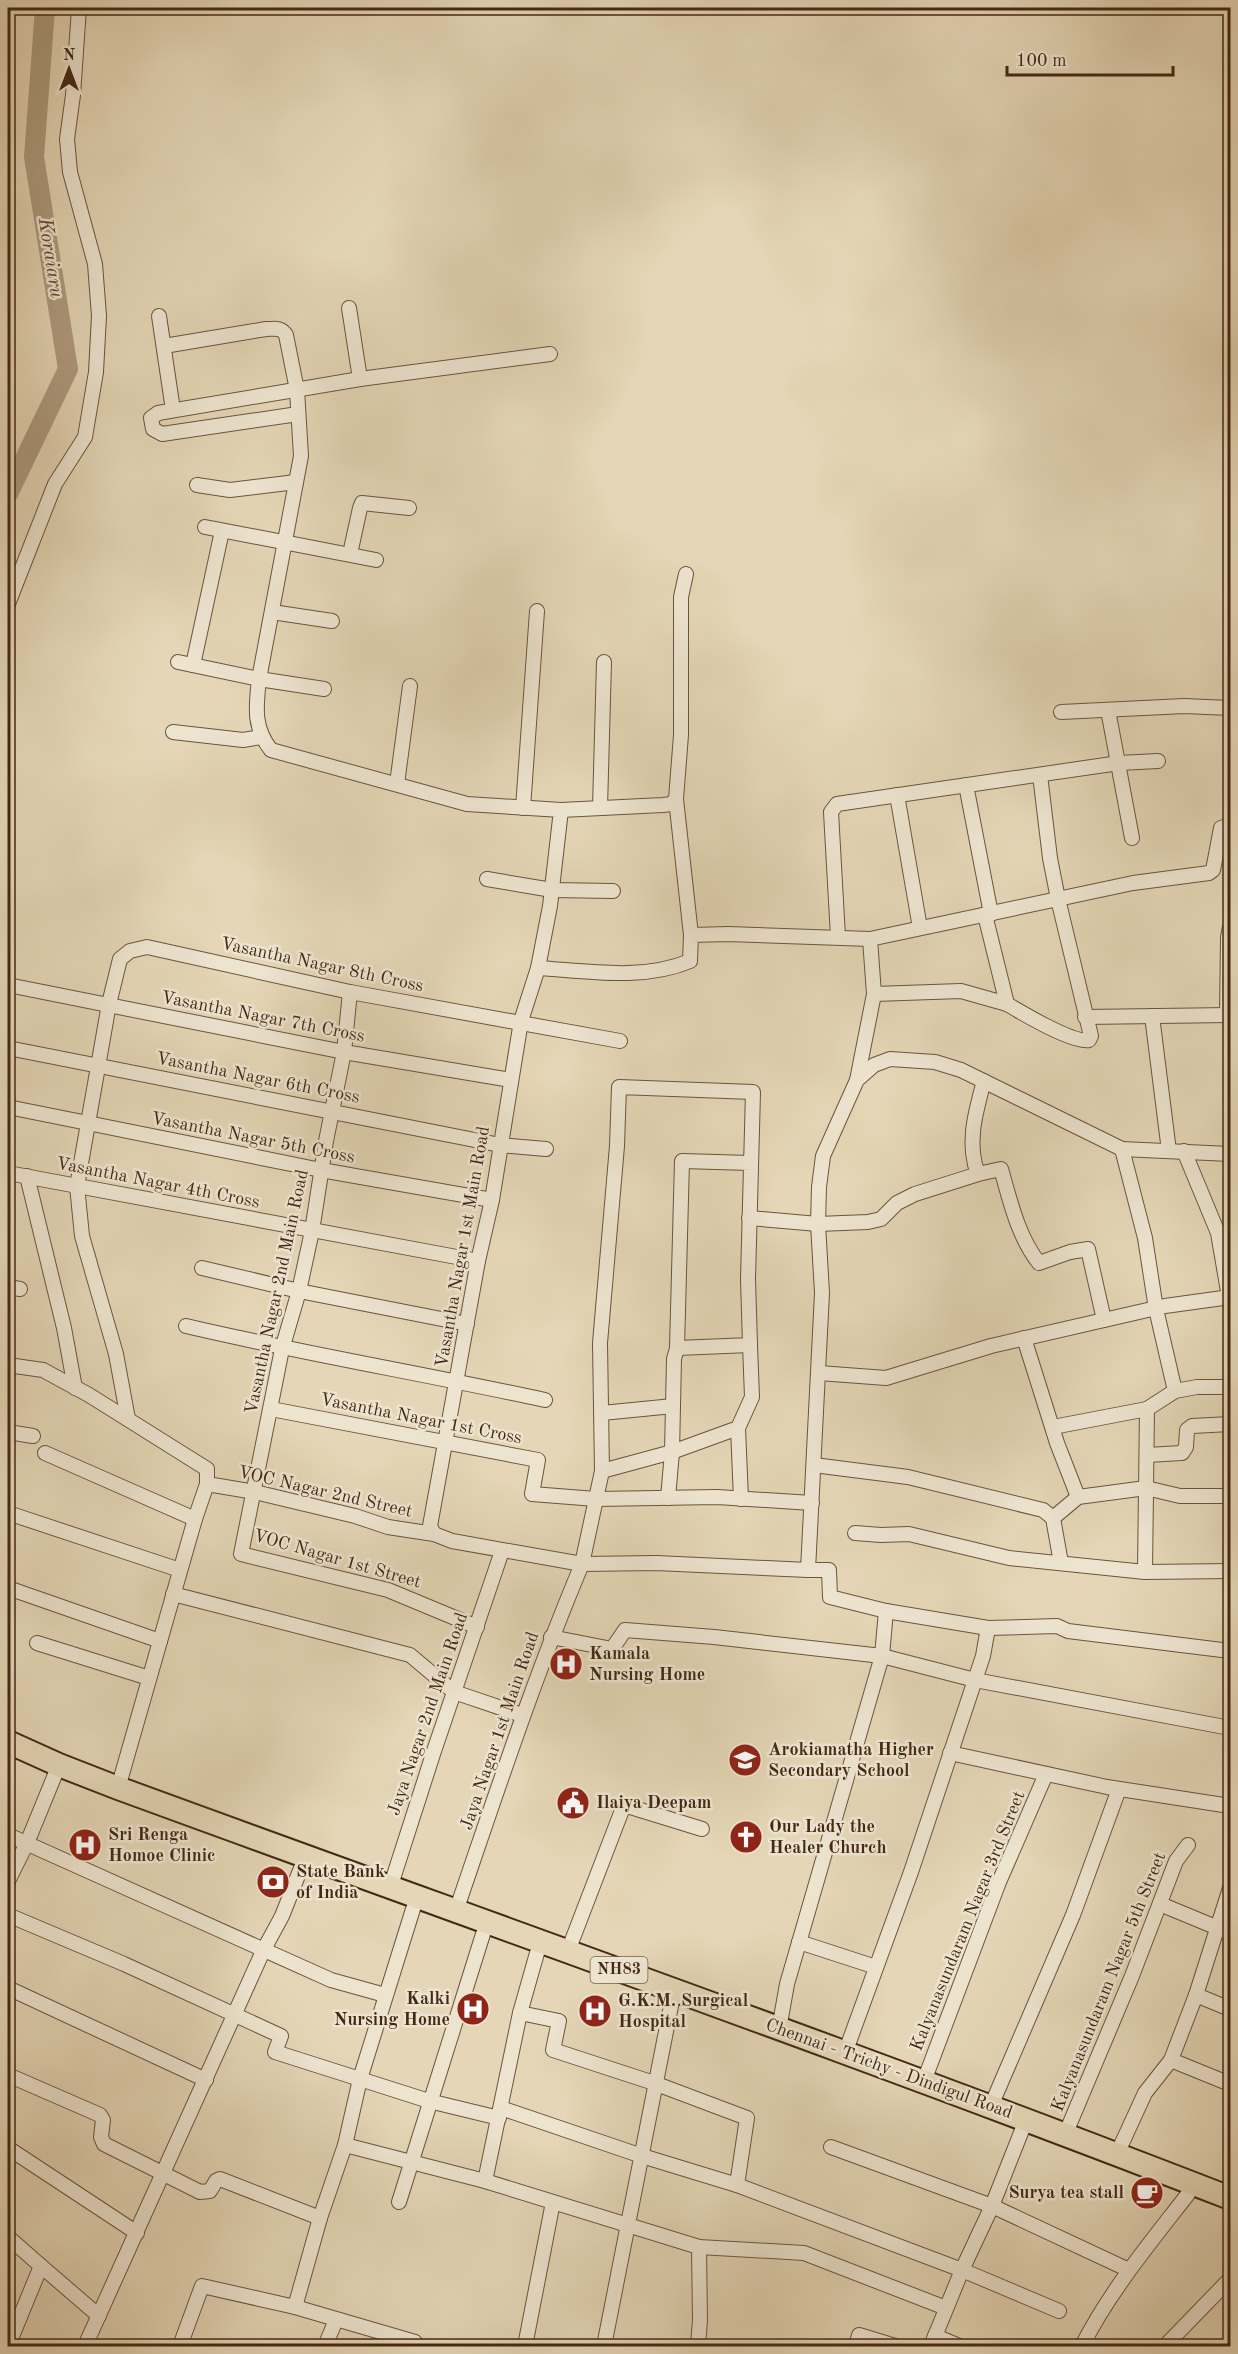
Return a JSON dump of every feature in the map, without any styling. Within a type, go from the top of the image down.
[{"type":"highway","name":"Chennai - Trichy - Dindigul Road","points":[[8,1742],[57,1771],[301,1868],[456,1911],[568,1952],[675,1996],[1025,2125],[1230,2210]]},
{"type":"highway","name":"Chennai - Trichy - Dindigul Road","points":[[8,1755],[118,1788],[387,1893],[413,1909],[537,1953],[779,2029],[991,2106],[1025,2125],[1065,2135],[1230,2198]]},
{"type":"street","points":[[8,604],[55,484],[85,437],[96,372],[99,316],[95,264],[70,172],[67,140],[73,95],[79,8]]},
{"type":"street","points":[[349,308],[360,379]]},
{"type":"street","points":[[159,316],[173,410]]},
{"type":"street","points":[[164,346],[277,328],[283,330],[286,335],[297,390],[301,456],[259,679],[256,711],[261,737],[271,750],[467,804],[561,810],[663,805],[671,804],[676,800]]},
{"type":"street","points":[[298,414],[162,434],[153,429],[151,418],[173,410],[360,379],[550,354]]},
{"type":"street","points":[[197,485],[230,490],[296,482]]},
{"type":"street","points":[[350,554],[363,503],[410,508]]},
{"type":"street","points":[[205,527],[376,560]]},
{"type":"street","points":[[193,665],[222,531]]},
{"type":"street","points":[[538,968],[622,974],[676,967],[690,961],[691,935],[676,800],[681,735],[681,597],[686,574]]},
{"type":"street","points":[[523,808],[537,611]]},
{"type":"street","points":[[272,612],[332,621]]},
{"type":"street","points":[[178,662],[259,679],[324,689]]},
{"type":"street","points":[[600,808],[604,662]]},
{"type":"street","points":[[397,784],[410,686]]},
{"type":"street","points":[[1061,712],[1184,706],[1230,708]]},
{"type":"street","points":[[1108,710],[1132,838]]},
{"type":"street","points":[[174,732],[243,740],[261,737]]},
{"type":"street","points":[[838,938],[832,808],[847,802],[1119,763],[1158,761]]},
{"type":"street","points":[[874,994],[961,991],[1007,1004],[1051,1028],[1085,1041],[1089,1040],[1091,1036],[1050,858],[1040,775]]},
{"type":"street","points":[[966,785],[988,914],[1007,1004]]},
{"type":"street","points":[[897,795],[920,928]]},
{"type":"street","name":"Vasantha Nagar 1st Main Road","points":[[434,1534],[430,1526],[478,1261],[492,1200],[521,1021],[538,968],[552,890],[561,810]]},
{"type":"street","points":[[691,935],[870,939],[1133,883],[1209,873],[1213,870],[1221,828],[1230,825]]},
{"type":"street","points":[[487,879],[552,890],[614,891]]},
{"type":"street","points":[[1085,1017],[1229,1015],[1228,936],[1230,927]]},
{"type":"street","points":[[870,939],[874,994],[857,1080],[823,1156],[819,1186],[818,1224],[822,1293],[808,1570],[829,1570],[830,1597],[886,1611],[988,1628],[1057,1626],[1068,1631],[1230,1651]]},
{"type":"street","name":"Vasantha Nagar 8th Cross","points":[[110,1004],[120,959],[130,951],[147,947],[350,992],[521,1021],[620,1041]]},
{"type":"street","name":"Vasantha Nagar 7th Cross","points":[[8,985],[344,1052],[511,1080]]},
{"type":"street","name":"Vasantha Nagar 2nd Main Road","points":[[255,1492],[282,1348],[299,1291],[312,1231],[321,1170],[344,1052],[350,992]]},
{"type":"street","points":[[110,1004],[77,1186],[82,1236],[116,1354],[128,1419]]},
{"type":"street","points":[[1152,1016],[1169,1151]]},
{"type":"street","name":"Vasantha Nagar 6th Cross","points":[[8,1048],[501,1144],[546,1149]]},
{"type":"street","points":[[857,1080],[874,1065],[890,1059],[935,1062],[961,1070],[1122,1149],[1230,1154]]},
{"type":"street","points":[[978,1173],[972,1150],[973,1122],[984,1081]]},
{"type":"street","name":"Jaya Nagar 1st Main Road","points":[[456,1911],[522,1715],[551,1637],[582,1564],[602,1471],[600,1343],[617,1146],[619,1088],[753,1092],[750,1163]]},
{"type":"street","name":"Vasantha Nagar 5th Cross","points":[[8,1107],[321,1170],[492,1200]]},
{"type":"street","points":[[1122,1149],[1145,1238],[1156,1309],[1175,1390]]},
{"type":"street","points":[[819,1373],[886,1378],[1024,1338],[1156,1309],[1230,1299],[1224,1232],[1184,1151]]},
{"type":"street","points":[[668,1498],[672,1452],[674,1359],[677,1348],[682,1161],[750,1163],[752,1398],[738,1428],[741,1499]]},
{"type":"street","points":[[749,1218],[818,1224],[868,1222],[881,1219],[897,1203],[915,1194],[978,1173],[1001,1169],[1026,1242],[1039,1263],[1070,1252],[1088,1249],[1104,1320]]},
{"type":"street","name":"Vasantha Nagar 4th Cross","points":[[8,1173],[478,1261]]},
{"type":"street","points":[[27,1176],[64,1328],[75,1388]]},
{"type":"street","points":[[202,1268],[299,1291],[467,1324]]},
{"type":"street","points":[[186,1326],[282,1348],[458,1380],[545,1400]]},
{"type":"street","points":[[1024,1338],[1057,1443],[1078,1497]]},
{"type":"street","points":[[677,1348],[750,1345]]},
{"type":"street","points":[[8,1365],[43,1370],[89,1395],[207,1469],[207,1484],[118,1788]]},
{"type":"street","points":[[1053,1427],[1147,1409],[1175,1390],[1230,1386]]},
{"type":"street","points":[[602,1413],[673,1406]]},
{"type":"street","name":"Vasantha Nagar 1st Cross","points":[[271,1409],[538,1460],[532,1494],[596,1499]]},
{"type":"street","points":[[1144,1572],[1147,1409]]},
{"type":"street","points":[[1147,1455],[1182,1453],[1186,1447],[1187,1430],[1192,1426],[1230,1424]]},
{"type":"street","points":[[602,1471],[672,1452],[738,1428]]},
{"type":"street","points":[[8,1432],[33,1436]]},
{"type":"street","points":[[45,1453],[195,1519]]},
{"type":"street","points":[[814,1465],[908,1478],[1043,1510],[1053,1518],[1061,1563]]},
{"type":"street","name":"VOC Nagar 2nd Street","points":[[207,1484],[255,1492],[355,1516],[387,1527],[434,1534],[452,1541],[582,1564],[656,1563],[808,1570]]},
{"type":"street","points":[[1053,1518],[1078,1497],[1146,1488],[1180,1496],[1230,1496]]},
{"type":"street","name":"VOC Nagar 1st Street","points":[[255,1492],[241,1554],[388,1590],[477,1627]]},
{"type":"street","points":[[596,1499],[741,1499],[812,1503]]},
{"type":"street","points":[[8,1513],[180,1570]]},
{"type":"street","points":[[855,1533],[909,1534],[1009,1558],[1144,1572],[1230,1571]]},
{"type":"street","name":"Jaya Nagar 2nd Main Road","points":[[387,1893],[502,1551]]},
{"type":"street","points":[[8,1588],[160,1641]]},
{"type":"street","points":[[173,1594],[410,1655],[454,1692],[522,1715]]},
{"type":"street","points":[[779,2029],[786,1984],[882,1656],[886,1611]]},
{"type":"street","points":[[845,2053],[911,1872],[983,1656],[988,1628]]},
{"type":"street","points":[[551,1637],[612,1649],[625,1630],[714,1637],[882,1656],[975,1680],[1230,1728]]},
{"type":"street","points":[[37,1643],[149,1678]]},
{"type":"street","points":[[950,1753],[1119,1789],[1230,1806]]},
{"type":"street","points":[[8,1881],[27,1843],[57,1771]]},
{"type":"street","name":"Kalyanasundaram Nagar 3rd Street","points":[[924,2081],[999,1882],[1046,1774]]},
{"type":"street","points":[[991,2106],[1073,1915],[1119,1789]]},
{"type":"street","points":[[568,1952],[624,1805],[702,1829]]},
{"type":"street","points":[[8,1835],[262,1951],[331,1980],[385,1995]]},
{"type":"street","name":"Kalyanasundaram Nagar 5th Street","points":[[1065,2135],[1176,1860],[1188,1845]]},
{"type":"street","points":[[85,2346],[235,2016],[262,1951],[282,1916],[301,1868]]},
{"type":"street","points":[[1117,2154],[1145,2093],[1171,2060],[1224,1930],[1230,1888]]},
{"type":"street","points":[[1160,1904],[1224,1930]]},
{"type":"street","points":[[295,2307],[320,2218],[345,2145],[360,2079],[413,1909]]},
{"type":"street","points":[[8,1915],[124,1964],[281,2036],[275,2052],[429,2101],[500,2113],[737,2185],[962,2271],[1059,2311]]},
{"type":"street","points":[[399,2202],[483,1934]]},
{"type":"street","points":[[799,1942],[876,1966]]},
{"type":"street","points":[[485,2181],[520,2013],[537,1953]]},
{"type":"street","points":[[8,1988],[206,2080]]},
{"type":"street","points":[[1196,1995],[1230,2009]]},
{"type":"street","points":[[603,2346],[642,2156],[654,2083],[675,1996]]},
{"type":"street","points":[[520,2013],[559,2021],[554,2050],[654,2083],[747,2118],[737,2185]]},
{"type":"street","points":[[1171,2060],[1230,2084]]},
{"type":"street","points":[[8,2075],[100,2115],[103,2120],[101,2137],[104,2144],[200,2192],[206,2193],[220,2179],[320,2218]]},
{"type":"street","points":[[958,2346],[933,2341],[1025,2125]]},
{"type":"street","points":[[345,2145],[485,2181],[699,2247],[804,2253],[946,2308]]},
{"type":"street","points":[[831,2147],[992,2206],[1129,2270]]},
{"type":"street","points":[[8,2148],[137,2232]]},
{"type":"street","points":[[1082,2346],[1096,2319],[1129,2270],[1188,2194]]},
{"type":"street","points":[[525,2346],[554,2202]]},
{"type":"street","points":[[8,2237],[99,2316]]},
{"type":"street","points":[[698,2346],[699,2247]]},
{"type":"street","points":[[8,2343],[41,2266]]},
{"type":"street","points":[[1167,2346],[1230,2279]]},
{"type":"street","points":[[180,2346],[202,2286],[295,2307],[415,2342]]},
{"type":"street","points":[[325,2346],[336,2320]]},
{"type":"street","points":[[856,2346],[859,2335],[895,2346]]},
{"type":"waterway","name":"Koraiaru","points":[[8,494],[68,369],[34,157],[45,8]]},
{"type":"place","name":"Kamala Nursing Home","points":[[566,1664]]},
{"type":"place","name":"Arokiamatha Higher Secondary School","points":[[745,1760]]},
{"type":"place","name":"Ilaiya Deepam","points":[[573,1803]]},
{"type":"place","name":"Our Lady the Healer Church","points":[[746,1837]]},
{"type":"place","name":"Sri Renga Homoe Clinic","points":[[85,1845]]},
{"type":"place","name":"State Bank of India","points":[[273,1882]]},
{"type":"place","name":"Kalki Nursing Home","points":[[473,2009]]},
{"type":"place","name":"G.K.M. Surgical Hospital","points":[[595,2011]]},
{"type":"place","name":"Surya tea stall","points":[[1147,2193]]}]
